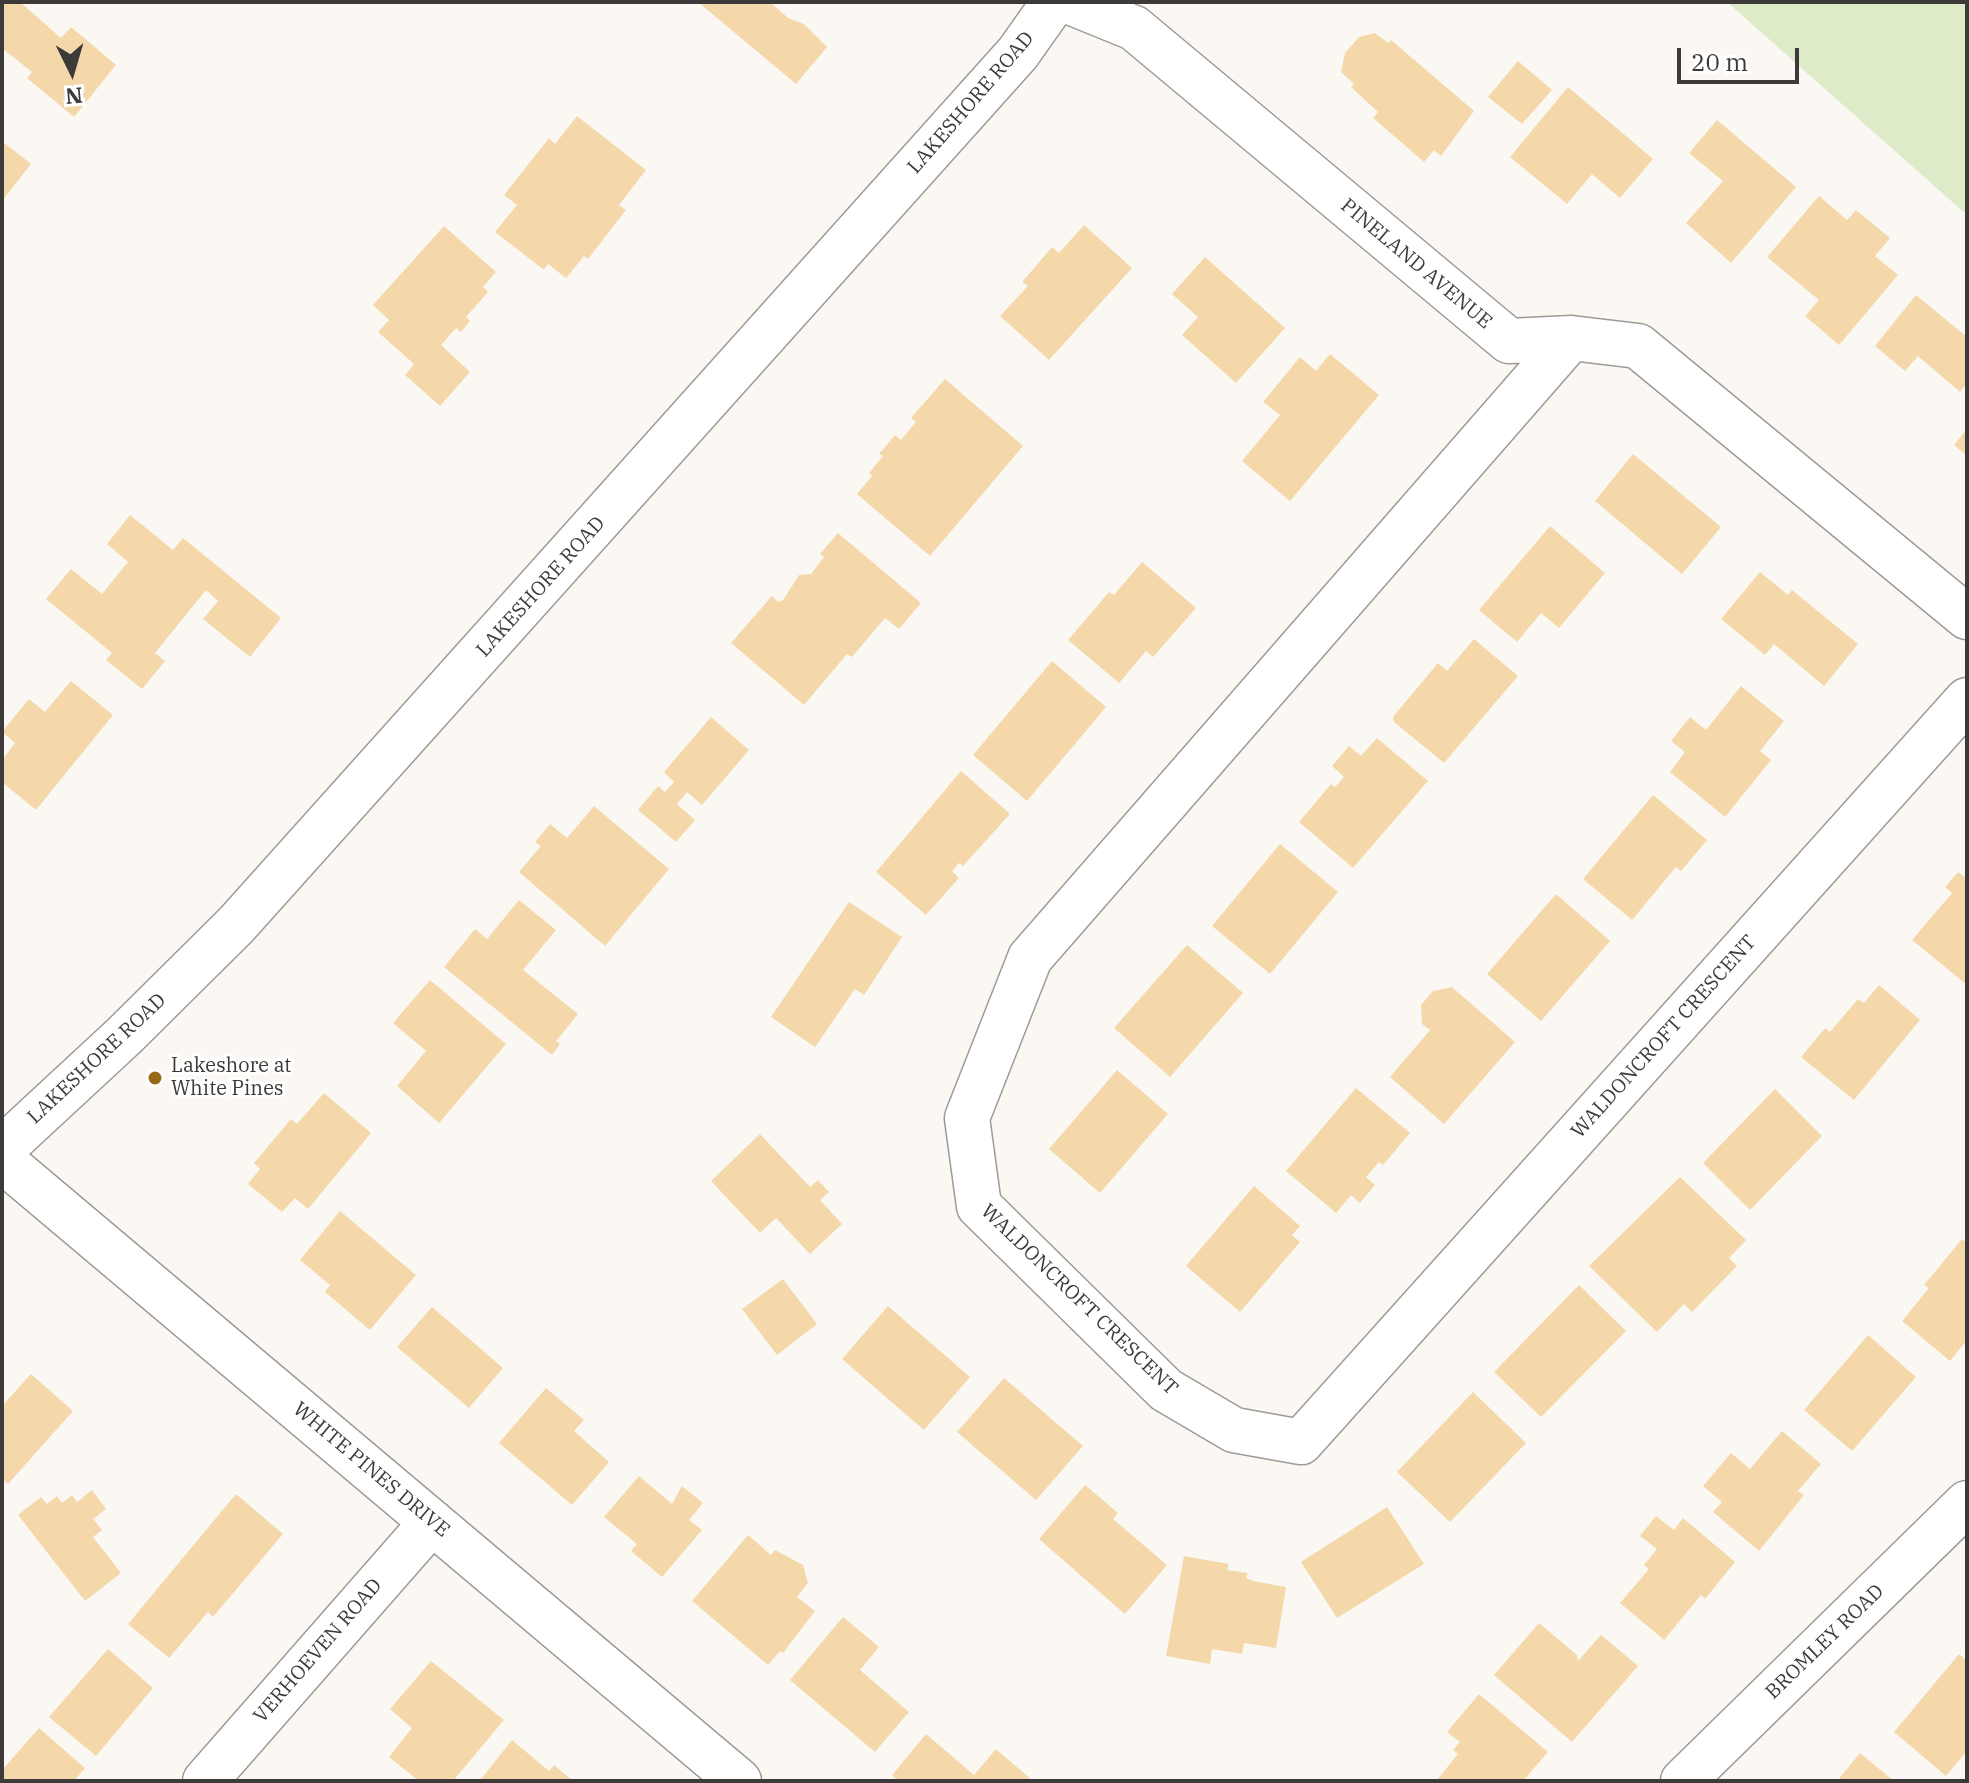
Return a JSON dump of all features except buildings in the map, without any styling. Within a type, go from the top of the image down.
[{"type":"street","name":"LAKESHORE ROAD","points":[[2,1149],[124,1036],[236,925],[1008,64],[1054,2]]},
{"type":"street","name":"PINELAND AVENUE","points":[[1070,2],[1134,28],[1509,341],[1571,338],[1638,346],[1967,617]]},
{"type":"street","name":"WALDONCROFT CRESCENT","points":[[1571,338],[1030,958],[967,1118],[979,1206],[1166,1390],[1234,1430],[1301,1442],[1967,700]]},
{"type":"street","name":"WHITE PINES DRIVE","points":[[2,1160],[739,1781]]},
{"type":"street","name":"BROMLEY ROAD","points":[[1683,1781],[1967,1503]]},
{"type":"street","name":"VERHOEVEN ROAD","points":[[205,1781],[432,1522]]},
{"type":"green space","points":[[1727,2],[1967,2],[1967,215]]},
{"type":"place","name":"Lakeshore at White Pines","points":[[155,1078]]}]
